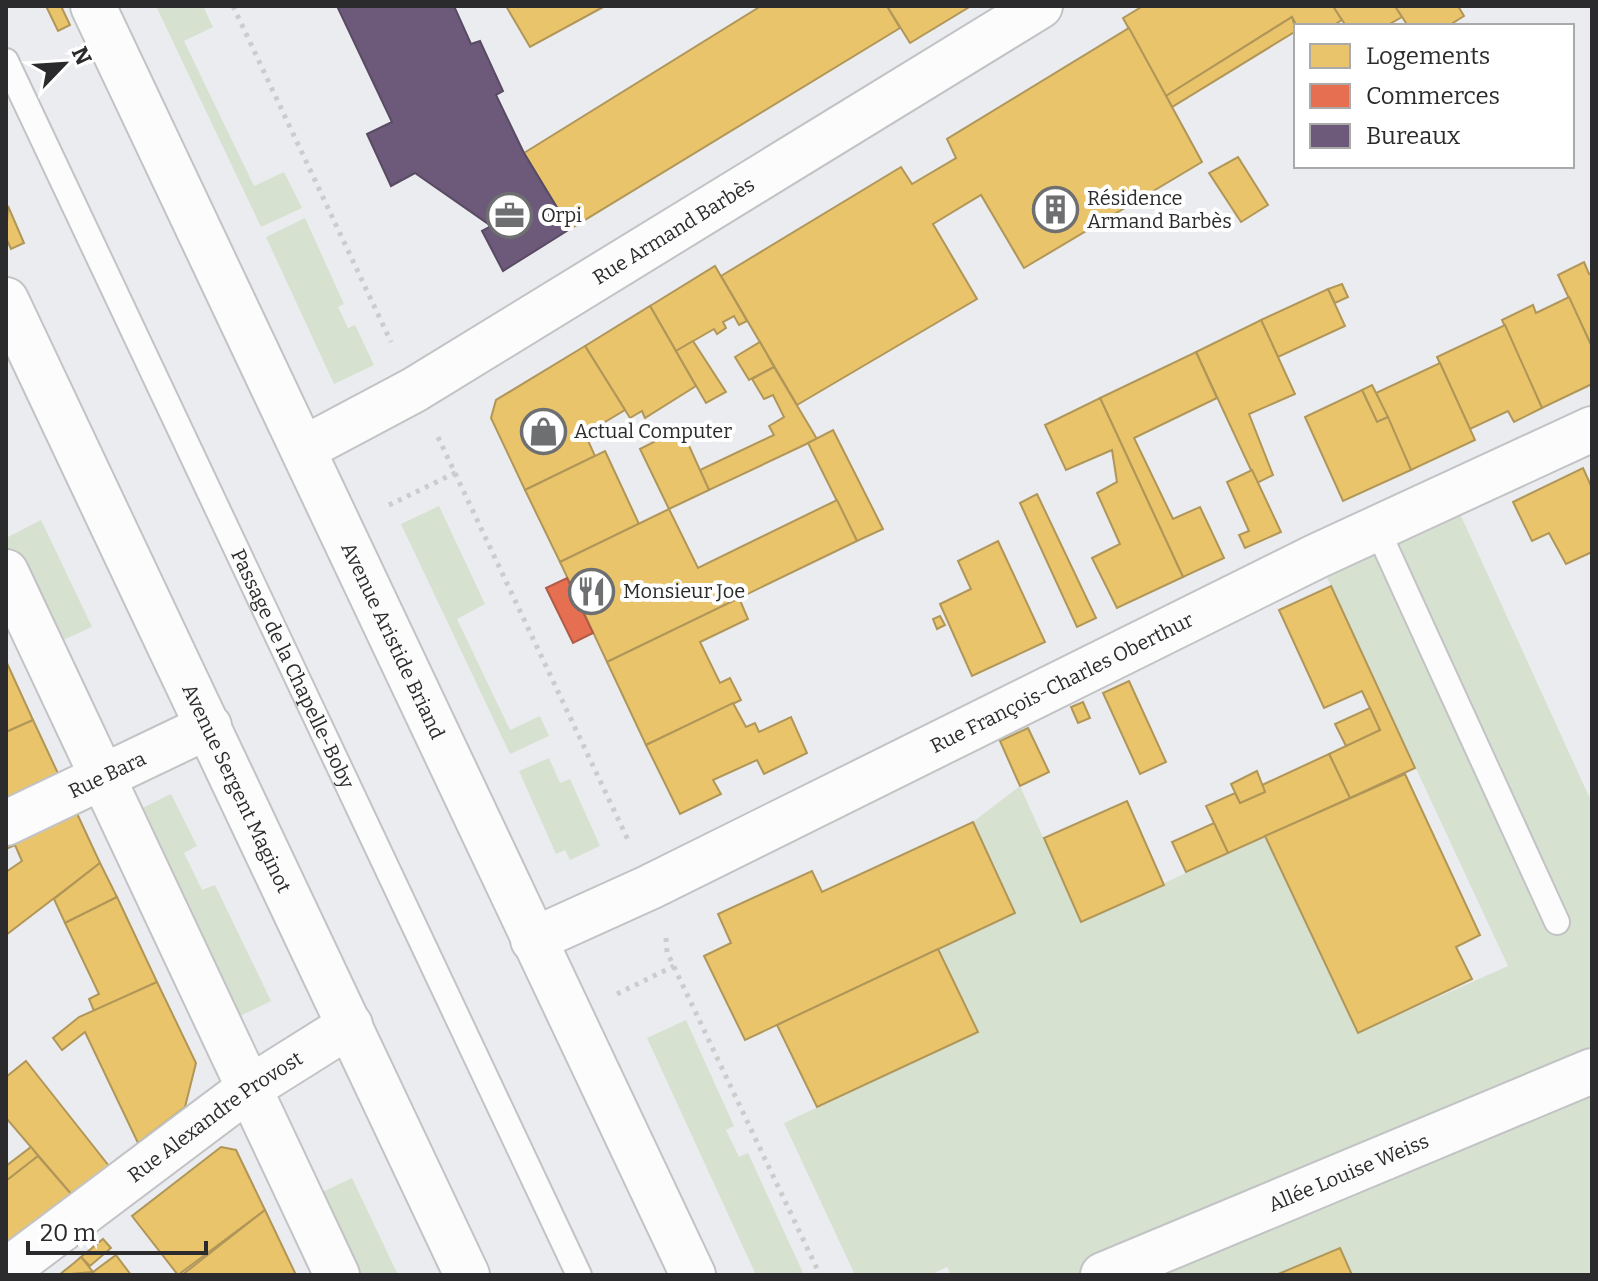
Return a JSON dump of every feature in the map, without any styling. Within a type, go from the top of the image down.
[{"type":"street","name":"Avenue Aristide Briand","points":[[93,6],[305,448],[533,940],[693,1275]]},
{"type":"street","name":"Rue Armand Barbès","points":[[305,448],[414,390],[1040,6]]},
{"type":"street","name":"Avenue Sergent Maginot","points":[[6,300],[467,1275]]},
{"type":"street","name":"Rue François-Charles Oberthur","points":[[533,940],[650,887],[1377,529],[1592,429]]},
{"type":"street","points":[[6,572],[337,1275]]},
{"type":"street","name":"Rue Bara","points":[[6,823],[209,726]]},
{"type":"street","name":"Rue Alexandre Provost","points":[[6,1271],[248,1089],[350,1025]]},
{"type":"street","name":"Allée Louise Weiss","points":[[1103,1275],[1592,1071]]},
{"type":"lane","name":"Passage de la Chapelle-Boby","points":[[6,61],[579,1275]]},
{"type":"lane","points":[[1377,529],[1557,922]]},
{"type":"path","points":[[233,6],[414,390],[457,472],[665,918],[667,952],[820,1275]]},
{"type":"path","points":[[380,510],[457,472]]},
{"type":"path","points":[[613,996],[674,966]]},
{"type":"green space","points":[[156,6],[203,6],[213,27],[184,41],[254,186],[284,172],[302,208],[261,227]]},
{"type":"green space","points":[[305,218],[344,304],[338,307],[348,328],[355,325],[374,365],[334,384],[266,237]]},
{"type":"green space","points":[[1451,494],[1592,803],[1592,1275],[1352,1275],[1339,1248],[1276,1275],[951,1275],[947,1267],[930,1275],[855,1275],[784,1123],[978,1032],[938,949],[1015,913],[973,822],[1020,786],[1081,922],[1265,836],[1358,1033],[1508,966],[1317,556]]},
{"type":"green space","points":[[439,506],[485,604],[457,619],[510,730],[540,716],[549,736],[510,754],[401,524]]},
{"type":"green space","points":[[41,520],[92,627],[52,645],[6,548],[6,538]]},
{"type":"green space","points":[[549,758],[560,783],[570,779],[600,846],[570,860],[565,850],[556,854],[519,771]]},
{"type":"green space","points":[[171,794],[197,846],[184,853],[202,890],[215,885],[271,1001],[232,1020],[132,813]]},
{"type":"green space","points":[[686,1020],[734,1126],[726,1130],[739,1157],[748,1153],[804,1275],[756,1275],[647,1038]]},
{"type":"green space","points":[[352,1178],[398,1275],[349,1275],[312,1197]]},
{"type":"building: Logements","points":[[46,6],[61,6],[70,25],[58,31]]},
{"type":"building: Logements","points":[[506,6],[605,6],[530,47]]},
{"type":"building: Logements","points":[[761,6],[887,6],[900,28],[570,229],[524,153]]},
{"type":"building: Logements","points":[[887,6],[971,6],[910,43]]},
{"type":"building: Logements","points":[[1143,6],[1333,6],[1342,20],[1335,24],[1296,24],[1292,17],[1166,96],[1123,18]]},
{"type":"building: Logements","points":[[1333,6],[1395,6],[1402,17],[1390,24],[1345,24]]},
{"type":"building: Logements","points":[[1395,6],[1458,6],[1464,16],[1451,24],[1407,24]]},
{"type":"building: Logements","points":[[1292,17],[1294,32],[1172,107],[1166,96]]},
{"type":"building: Logements","name":"Résidence Armand Barbès","points":[[1129,28],[1202,162],[1024,268],[981,195],[933,224],[977,299],[797,405],[721,276],[901,167],[912,184],[956,158],[947,139]]},
{"type":"building: Logements","points":[[1238,157],[1268,205],[1241,222],[1209,173]]},
{"type":"building: Logements","points":[[8,206],[24,243],[11,249],[6,238]]},
{"type":"building: Logements","points":[[1584,262],[1589,274],[1592,273],[1592,347],[1558,275]]},
{"type":"building: Logements","points":[[715,266],[747,321],[739,325],[734,316],[723,322],[726,328],[717,334],[714,329],[676,351],[650,306]]},
{"type":"building: Logements","points":[[1342,284],[1348,297],[1335,303],[1328,289]]},
{"type":"building: Logements","points":[[1328,289],[1345,326],[1278,357],[1261,320]]},
{"type":"building: Logements","points":[[1569,297],[1592,347],[1592,384],[1542,408],[1502,320],[1533,305],[1536,313]]},
{"type":"building: Logements","points":[[650,306],[696,386],[645,418],[642,411],[630,418],[585,346]]},
{"type":"building: Logements","points":[[1261,320],[1295,394],[1249,414],[1273,475],[1257,483],[1196,352]]},
{"type":"building: Logements","points":[[1505,325],[1542,408],[1514,422],[1508,411],[1470,429],[1437,357]]},
{"type":"building: Logements","points":[[693,341],[726,392],[706,403],[676,351]]},
{"type":"building: Logements","points":[[760,342],[774,367],[749,380],[735,357]]},
{"type":"building: Logements","points":[[585,346],[625,410],[585,434],[595,456],[525,490],[491,418],[496,400]]},
{"type":"building: Logements","points":[[1196,352],[1217,398],[1134,438],[1173,519],[1200,507],[1224,558],[1183,577],[1100,398]]},
{"type":"building: Logements","points":[[1440,363],[1475,440],[1411,470],[1376,393]]},
{"type":"building: Logements","points":[[774,367],[817,439],[709,490],[700,470],[774,435],[769,426],[784,417],[773,395],[764,399],[752,379]]},
{"type":"building: Logements","points":[[1372,385],[1388,417],[1377,422],[1362,390]]},
{"type":"building: Logements","points":[[1362,390],[1377,422],[1388,417],[1411,470],[1343,501],[1305,417]]},
{"type":"building: Logements","points":[[1100,398],[1183,577],[1117,608],[1092,558],[1120,544],[1097,493],[1117,482],[1112,450],[1066,470],[1045,425]]},
{"type":"building: Logements","points":[[681,428],[709,490],[669,509],[640,449]]},
{"type":"building: Logements","points":[[833,430],[883,529],[857,541],[808,443]]},
{"type":"building: Logements","points":[[605,451],[639,524],[560,562],[525,490]]},
{"type":"building: Logements","points":[[1583,468],[1592,488],[1592,552],[1566,564],[1549,533],[1532,541],[1513,502]]},
{"type":"building: Logements","points":[[1252,470],[1281,532],[1245,548],[1239,535],[1249,531],[1227,482]]},
{"type":"building: Logements","points":[[1037,494],[1096,618],[1077,627],[1020,503]]},
{"type":"building: Logements","points":[[837,500],[857,541],[607,662],[560,562],[669,509],[698,568]]},
{"type":"building: Logements","points":[[998,541],[1045,642],[972,676],[940,604],[971,589],[958,561]]},
{"type":"building: Logements","points":[[1331,586],[1415,768],[1350,798],[1329,754],[1380,730],[1362,691],[1324,708],[1279,610]]},
{"type":"building: Logements","points":[[739,598],[748,619],[700,642],[720,683],[730,678],[741,700],[646,745],[607,662]]},
{"type":"building: Logements","points":[[940,616],[945,625],[937,629],[933,619]]},
{"type":"building: Logements","points":[[6,661],[33,720],[6,732]]},
{"type":"building: Logements","points":[[1129,681],[1166,762],[1140,774],[1103,693]]},
{"type":"building: Logements","points":[[1083,702],[1090,718],[1078,723],[1071,707]]},
{"type":"building: Logements","points":[[733,703],[746,727],[755,723],[759,732],[791,717],[807,753],[764,774],[757,760],[713,780],[721,794],[680,814],[646,745]]},
{"type":"building: Logements","points":[[1370,708],[1380,730],[1346,746],[1335,724]]},
{"type":"building: Logements","points":[[33,720],[62,782],[6,809],[6,732]]},
{"type":"building: Logements","points":[[1028,728],[1049,772],[1020,786],[1000,741]]},
{"type":"building: Logements","points":[[1329,754],[1350,798],[1228,853],[1206,806],[1235,793],[1240,803],[1265,792],[1262,785]]},
{"type":"building: Logements","points":[[1257,771],[1265,792],[1240,803],[1231,784]]},
{"type":"building: Logements","points":[[1405,774],[1480,935],[1456,947],[1472,979],[1358,1033],[1265,836]]},
{"type":"building: Logements","points":[[1127,801],[1164,885],[1081,922],[1044,838]]},
{"type":"building: Logements","points":[[73,805],[100,863],[6,935],[6,872],[22,861],[15,845],[6,849],[6,837]]},
{"type":"building: Logements","points":[[973,822],[1015,913],[745,1040],[704,956],[731,943],[718,914],[812,871],[822,892]]},
{"type":"building: Logements","points":[[1214,823],[1228,853],[1186,872],[1172,842]]},
{"type":"building: Logements","points":[[100,863],[117,897],[65,923],[54,899]]},
{"type":"building: Logements","points":[[117,897],[157,982],[94,1011],[89,999],[99,994],[65,923]]},
{"type":"building: Logements","points":[[938,949],[978,1032],[817,1107],[777,1025]]},
{"type":"building: Logements","points":[[157,982],[196,1063],[185,1107],[138,1143],[85,1032],[62,1050],[53,1038],[79,1017]]},
{"type":"building: Logements","points":[[26,1061],[109,1166],[72,1195],[6,1118],[6,1077]]},
{"type":"building: Logements","points":[[31,1147],[38,1156],[6,1181],[6,1166]]},
{"type":"building: Logements","points":[[221,1147],[236,1150],[265,1210],[178,1275],[132,1216]]},
{"type":"building: Logements","points":[[38,1156],[72,1195],[6,1246],[6,1181]]},
{"type":"building: Logements","points":[[265,1210],[296,1275],[182,1275]]},
{"type":"building: Logements","points":[[103,1239],[111,1248],[90,1266],[81,1257]]},
{"type":"building: Logements","points":[[1340,1248],[1352,1275],[1276,1275]]},
{"type":"building: Logements","points":[[116,1255],[131,1275],[90,1275],[93,1272]]},
{"type":"building: Logements","points":[[81,1257],[93,1272],[59,1275],[74,1263]]},
{"type":"building: Commerces","points":[[567,578],[593,633],[573,643],[546,588]]},
{"type":"building: Bureaux","points":[[337,6],[454,6],[471,44],[480,41],[503,91],[496,95],[524,153],[570,229],[503,271],[482,231],[491,226],[415,173],[391,186],[367,134],[392,122]]},
{"type":"place","name":"Résidence Armand Barbès","points":[[1056,209]]},
{"type":"place","name":"Orpi","points":[[510,215]]},
{"type":"place","name":"Actual Computer","points":[[543,431]]},
{"type":"place","name":"Monsieur Joe","points":[[592,591]]}]
